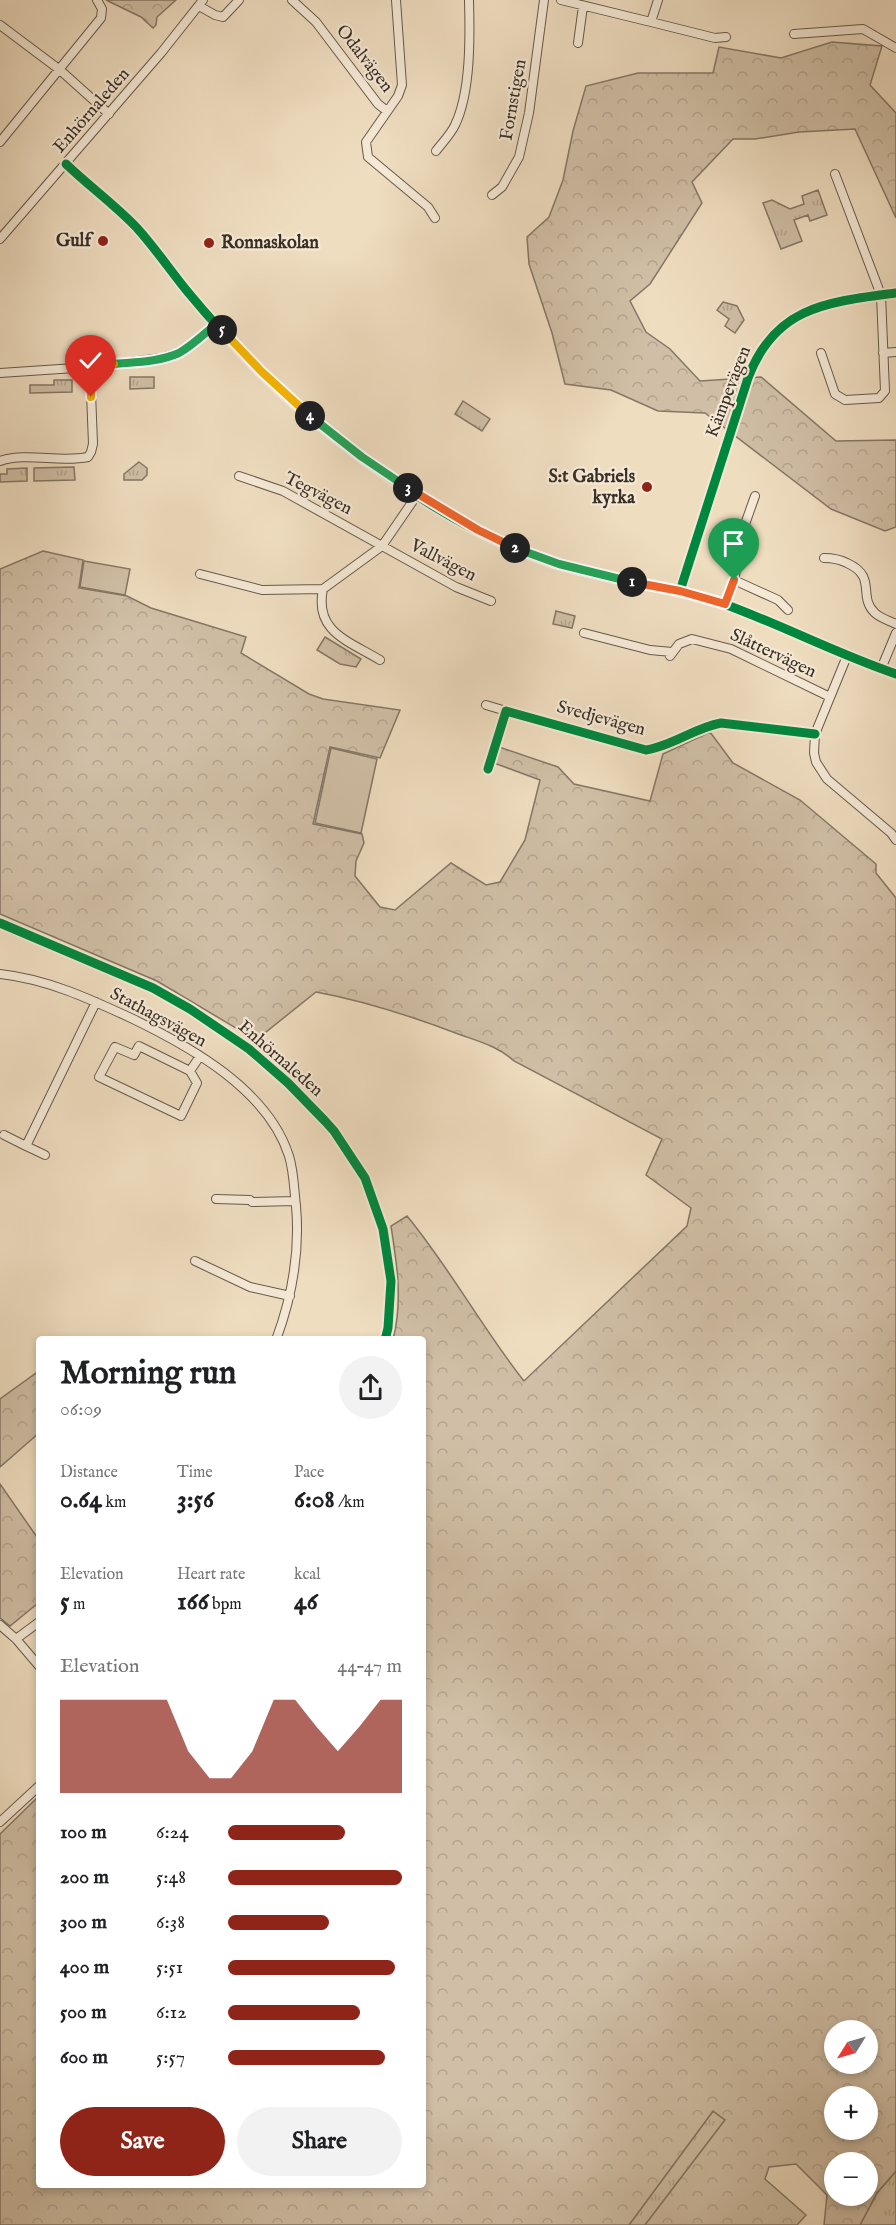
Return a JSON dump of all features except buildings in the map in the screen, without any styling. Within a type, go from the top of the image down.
[{"type":"street","points":[[0,142],[103,15],[98,0]]},
{"type":"street","points":[[201,3],[215,15],[223,16],[239,0]]},
{"type":"street","name":"Odalvägen","points":[[292,0],[316,22],[378,104],[387,111]]},
{"type":"street","points":[[396,0],[402,85],[398,96],[366,142],[368,157],[428,207],[435,218]]},
{"type":"street","points":[[436,152],[455,126],[462,106],[468,70],[470,0]]},
{"type":"street","name":"Fornstigen","points":[[492,195],[502,187],[519,157],[529,113],[544,0]]},
{"type":"street","points":[[561,0],[588,4],[605,11],[715,38],[726,37]]},
{"type":"street","points":[[605,11],[606,0]]},
{"type":"street","points":[[651,21],[658,0]]},
{"type":"street","name":"Enhörnaleden","points":[[0,239],[109,114],[201,3]]},
{"type":"street","points":[[578,43],[588,4]]},
{"type":"street","points":[[0,25],[60,70],[109,114]]},
{"type":"street","points":[[794,34],[863,29],[896,48]]},
{"type":"street","points":[[66,164],[130,222],[187,292],[262,372],[332,435],[417,495],[478,530],[535,556],[594,573],[680,591],[725,604],[847,656],[896,674]]},
{"type":"street","points":[[821,353],[835,394],[845,400],[879,398],[885,392],[881,295],[835,174]]},
{"type":"street","name":"Kämpevägen","points":[[680,591],[748,378],[770,336],[791,320],[832,302],[896,293]]},
{"type":"street","points":[[0,373],[140,362],[178,353],[216,324]]},
{"type":"street","points":[[883,353],[896,352]]},
{"type":"street","points":[[0,461],[16,458],[88,457],[93,444],[90,367]]},
{"type":"street","name":"Tegvägen","points":[[239,476],[283,491],[382,546]]},
{"type":"street","points":[[201,574],[262,590],[322,589],[382,546],[417,495]]},
{"type":"street","points":[[725,604],[734,580],[739,556],[738,544],[755,496]]},
{"type":"street","name":"Vallvägen","points":[[382,546],[456,587],[492,601]]},
{"type":"street","points":[[824,558],[836,558],[858,568],[865,578],[868,599],[874,612],[896,624]]},
{"type":"street","points":[[734,580],[778,600],[788,610]]},
{"type":"street","points":[[322,589],[323,615],[330,629],[380,660]]},
{"type":"street","name":"Slåttervägen","points":[[584,633],[671,654],[679,644],[692,639],[731,649],[830,697]]},
{"type":"street","points":[[881,669],[896,633]]},
{"type":"street","points":[[847,656],[815,734],[814,753],[820,771],[827,779],[891,833],[896,840]]},
{"type":"street","name":"Svedjevägen","points":[[486,705],[646,750],[660,747],[707,726],[721,723],[815,734]]},
{"type":"street","points":[[488,769],[506,711]]},
{"type":"street","name":"Enhörnaleden","points":[[0,923],[153,988],[190,1008],[249,1049],[288,1083],[329,1126],[365,1178],[383,1229],[391,1281],[388,1328],[385,1336]]},
{"type":"street","name":"Stathagsvägen","points":[[0,974],[48,983],[96,1002],[169,1037],[200,1056],[237,1084],[259,1105],[275,1126],[290,1158],[295,1201],[298,1248],[290,1296],[277,1336]]},
{"type":"street","points":[[26,1146],[96,1002]]},
{"type":"street","points":[[140,1046],[190,1071],[196,1083],[181,1116],[99,1077],[115,1047],[134,1055],[140,1046]]},
{"type":"street","points":[[190,1071],[200,1056]]},
{"type":"street","points":[[4,1135],[45,1155]]},
{"type":"street","points":[[216,1199],[250,1200],[252,1202],[295,1201]]},
{"type":"street","points":[[195,1261],[250,1287],[290,1296]]},
{"type":"street","points":[[0,1624],[36,1662]]},
{"type":"street","points":[[16,1639],[36,1624]]},
{"type":"street","points":[[0,1822],[36,1789]]},
{"type":"green space","points":[[106,0],[176,0],[157,17],[153,28],[141,17]]},
{"type":"green space","points":[[832,42],[882,46],[870,85],[896,113],[896,218],[855,129],[733,139],[692,182],[702,203],[650,284],[630,301],[646,332],[670,349],[700,381],[761,377],[836,441],[896,440],[896,527],[885,531],[831,509],[705,413],[658,411],[611,390],[565,384],[552,333],[529,264],[527,237],[549,217],[563,180],[573,131],[586,86],[638,73],[713,73],[719,47],[781,58]]},
{"type":"green space","points":[[818,190],[827,215],[810,221],[808,215],[794,220],[802,241],[781,249],[763,203],[772,200],[790,209],[804,204],[802,196]]},
{"type":"green space","points":[[723,302],[737,306],[744,320],[735,333],[725,326],[729,319],[717,310]]},
{"type":"green space","points":[[130,377],[154,377],[154,388],[130,389]]},
{"type":"green space","points":[[54,380],[72,380],[72,392],[30,393],[30,385],[54,385]]},
{"type":"green space","points":[[463,401],[490,419],[482,431],[455,414]]},
{"type":"green space","points":[[139,462],[147,468],[147,475],[142,480],[124,480],[124,474]]},
{"type":"green space","points":[[74,467],[75,480],[34,481],[34,468]]},
{"type":"green space","points":[[27,468],[27,481],[0,482],[0,474],[7,474],[7,469]]},
{"type":"green space","points":[[43,551],[83,560],[79,588],[127,596],[151,608],[246,637],[241,653],[309,694],[323,699],[400,710],[380,758],[330,747],[313,824],[362,834],[364,843],[356,861],[355,876],[380,907],[395,910],[451,863],[486,885],[500,882],[525,840],[540,780],[494,763],[499,747],[558,767],[574,784],[650,801],[663,754],[710,732],[733,763],[800,800],[876,864],[876,873],[896,898],[896,2171],[878,2192],[878,2152],[824,2152],[824,2192],[796,2164],[769,2167],[765,2179],[806,2215],[797,2225],[645,2225],[725,2120],[713,2111],[629,2225],[0,2225],[0,1834],[36,1799],[36,2188],[426,2188],[426,1336],[394,1336],[398,1297],[391,1226],[407,1216],[438,1256],[524,1381],[687,1226],[691,1208],[646,1175],[662,1139],[514,1061],[489,1045],[389,1010],[316,992],[256,1040],[157,981],[0,914],[0,569]]},
{"type":"green space","points":[[84,561],[130,569],[125,595],[80,587]]},
{"type":"green space","points":[[556,611],[575,616],[572,628],[553,624]]},
{"type":"green space","points":[[325,637],[361,659],[356,667],[340,664],[317,650]]},
{"type":"green space","points":[[331,748],[377,759],[361,833],[315,823]]},
{"type":"green space","points":[[36,1373],[36,1436],[0,1467],[0,1399]]},
{"type":"green space","points":[[0,1484],[36,1536],[36,1605],[10,1626],[0,1618]]},
{"type":"green space","points":[[713,2111],[725,2120],[645,2225],[629,2225]]},
{"type":"green space","points":[[896,2171],[896,2225],[860,2225],[870,2206],[878,2206],[878,2192]]},
{"type":"green space","points":[[826,2206],[870,2206],[860,2225],[824,2225]]},
{"type":"cycle path","points":[[66,164],[137,228],[203,310],[275,385],[313,419],[384,474],[440,510],[528,554],[579,570],[683,592],[724,604],[896,674]]},
{"type":"cycle path","points":[[680,591],[748,378],[759,354],[773,336],[789,322],[807,312],[848,300],[896,293]]},
{"type":"cycle path","points":[[488,769],[506,711],[646,750],[721,723],[815,734]]},
{"type":"cycle path","points":[[0,923],[153,988],[190,1009],[249,1049],[288,1083],[325,1121],[365,1178],[383,1229],[391,1281],[386,1336]]},
{"type":"place","name":"Gulf","points":[[103,241]]},
{"type":"place","name":"Ronnaskolan","points":[[209,243]]},
{"type":"place","name":"S:t Gabriels kyrka","points":[[647,487]]},
{"type":"route","points":[[91,397],[90,367],[140,362],[178,353],[216,324],[262,372],[332,435],[417,495],[504,543],[559,564],[680,591],[725,604],[734,580]]}]
